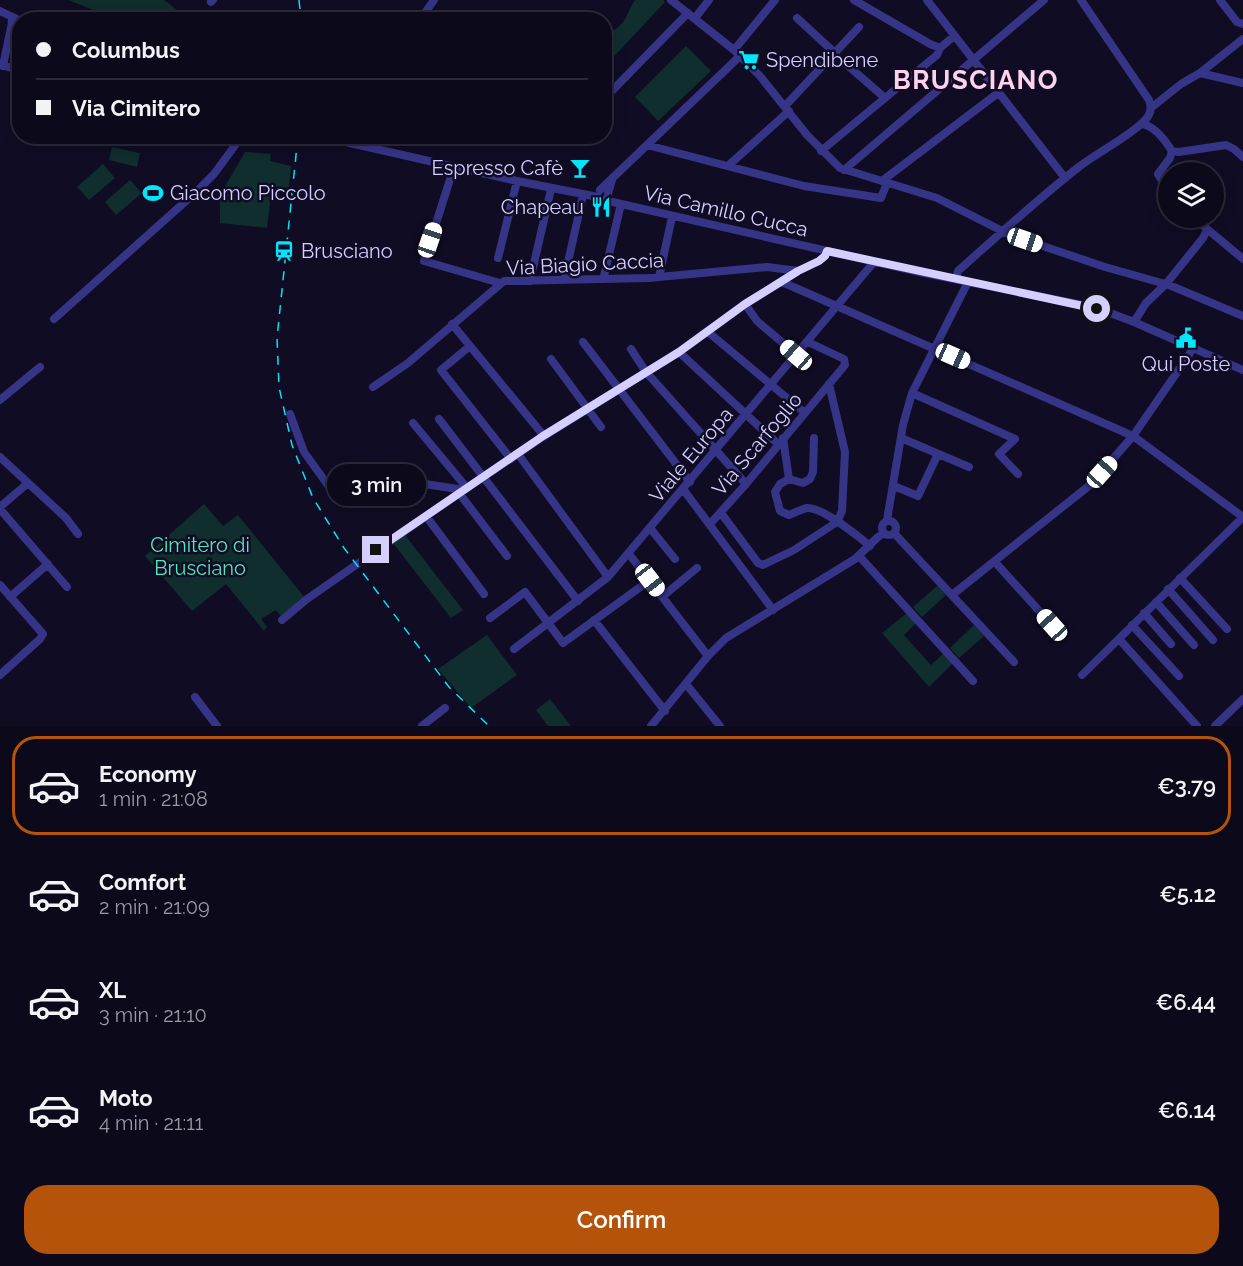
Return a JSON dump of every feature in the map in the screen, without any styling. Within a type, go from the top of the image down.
[{"type":"street","points":[[671,0],[737,53],[769,85],[807,135],[844,170],[937,198],[1002,231],[1105,267],[1166,284],[1243,316]]},
{"type":"street","points":[[612,91],[708,0]]},
{"type":"street","points":[[604,276],[607,197],[612,180],[737,53],[776,0]]},
{"type":"street","points":[[854,0],[940,48]]},
{"type":"street","points":[[844,170],[1044,0]]},
{"type":"street","points":[[956,279],[958,272],[1002,231],[1065,178],[1141,124],[1150,114],[1149,100],[1081,0]]},
{"type":"street","points":[[1220,0],[1237,22],[1243,24]]},
{"type":"street","points":[[932,2],[954,36],[1065,178]]},
{"type":"street","points":[[796,18],[836,54]]},
{"type":"street","points":[[729,165],[787,109],[859,27]]},
{"type":"street","points":[[2,65],[8,36],[12,29]]},
{"type":"street","points":[[821,150],[937,55],[940,48],[954,36]]},
{"type":"street","points":[[1151,108],[1243,39]]},
{"type":"street","points":[[846,64],[885,98]]},
{"type":"street","points":[[1200,73],[1243,83]]},
{"type":"street","points":[[647,145],[804,186],[880,198],[884,182],[998,93]]},
{"type":"street","points":[[1141,124],[1147,124],[1167,143],[1172,151],[1167,162]]},
{"type":"street","points":[[54,319],[196,192],[236,144]]},
{"type":"street","name":"Via Camillo Cucca","points":[[354,144],[551,189],[607,197],[672,217],[1097,309],[1134,322],[1243,370]]},
{"type":"street","points":[[1172,151],[1226,145],[1243,157]]},
{"type":"street","points":[[454,167],[424,261],[500,283]]},
{"type":"street","points":[[498,258],[517,181]]},
{"type":"street","points":[[530,281],[551,189]]},
{"type":"street","points":[[564,280],[583,195]]},
{"type":"street","points":[[659,278],[672,217]]},
{"type":"street","points":[[1134,322],[1146,303],[1166,284],[1207,230],[1243,260]]},
{"type":"street","points":[[282,620],[307,599],[463,490],[543,436],[679,352],[745,304],[798,271],[819,261],[827,251]]},
{"type":"street","name":"Viale Europa","points":[[514,649],[608,577],[630,554],[874,262]]},
{"type":"street","name":"Via Biagio Caccia","points":[[373,387],[408,363],[504,281],[659,278],[751,268],[787,268],[798,271]]},
{"type":"street","points":[[782,282],[1133,436],[1243,517],[1082,675]]},
{"type":"street","points":[[884,534],[882,525],[887,520],[901,438],[912,393],[968,282]]},
{"type":"street","points":[[745,304],[757,321],[796,355]]},
{"type":"street","points":[[452,324],[543,436]]},
{"type":"street","points":[[708,332],[805,413]]},
{"type":"street","points":[[583,342],[690,482]]},
{"type":"street","name":"Via Scarfoglio","points":[[710,524],[845,365],[843,359],[808,342]]},
{"type":"street","points":[[470,346],[441,370],[514,457],[608,577]]},
{"type":"street","points":[[952,595],[1090,485],[1133,436],[1189,356],[1192,348]]},
{"type":"street","points":[[631,349],[646,372],[746,484]]},
{"type":"street","points":[[679,352],[746,415],[781,441],[789,479]]},
{"type":"street","points":[[551,359],[601,427]]},
{"type":"street","points":[[0,400],[40,367]]},
{"type":"street","points":[[721,513],[758,563],[763,565],[794,550],[837,522],[842,511],[845,452],[829,384]]},
{"type":"street","points":[[912,393],[1016,439],[999,454],[1018,474]]},
{"type":"street","points":[[290,414],[304,452],[330,488],[334,490],[425,484],[463,490]]},
{"type":"street","points":[[439,419],[578,601]]},
{"type":"street","points":[[413,423],[463,490],[507,556]]},
{"type":"street","points":[[814,438],[813,472],[810,479],[803,483],[789,479],[780,484],[775,492],[780,511],[789,515],[802,509],[813,508],[870,546]]},
{"type":"street","points":[[901,438],[969,467]]},
{"type":"street","points":[[894,486],[918,496],[938,454]]},
{"type":"street","points":[[0,457],[66,518],[78,534]]},
{"type":"street","points":[[28,483],[0,508],[67,587]]},
{"type":"street","points":[[683,489],[773,610]]},
{"type":"street","points":[[426,516],[484,594]]},
{"type":"street","points":[[884,534],[890,535],[897,529],[896,524],[887,520]]},
{"type":"street","points":[[650,528],[675,559]]},
{"type":"street","points":[[894,533],[1014,662]]},
{"type":"street","points":[[651,726],[708,656],[726,638],[859,556],[884,534]]},
{"type":"street","points":[[630,554],[708,656]]},
{"type":"street","points":[[859,556],[974,681]]},
{"type":"street","points":[[995,562],[1052,625]]},
{"type":"street","points":[[10,597],[48,564]]},
{"type":"street","points":[[662,597],[697,568]]},
{"type":"street","points":[[1180,578],[1227,629]]},
{"type":"street","points":[[490,618],[525,592],[563,643],[650,580]]},
{"type":"street","points":[[0,585],[43,634],[0,675]]},
{"type":"street","points":[[1168,590],[1213,640]]},
{"type":"street","points":[[1156,602],[1194,645]]},
{"type":"street","points":[[1144,613],[1171,644]]},
{"type":"street","points":[[594,620],[665,711]]},
{"type":"street","points":[[1132,625],[1179,676]]},
{"type":"street","points":[[1119,639],[1197,726]]},
{"type":"street","points":[[686,684],[720,726]]},
{"type":"street","points":[[195,698],[217,726]]},
{"type":"street","points":[[1215,726],[1243,699]]},
{"type":"street","points":[[422,726],[445,708]]},
{"type":"green space","points":[[68,0],[164,0],[180,12],[98,12]]},
{"type":"green space","points":[[635,0],[663,0],[665,2],[612,59],[612,31],[625,20]]},
{"type":"green space","points":[[686,46],[711,71],[658,121],[635,97]]},
{"type":"green space","points":[[112,147],[140,153],[137,167],[109,160]]},
{"type":"green space","points":[[245,152],[271,154],[270,161],[291,166],[289,188],[272,186],[267,228],[220,223],[220,195]]},
{"type":"green space","points":[[103,164],[115,178],[89,200],[77,187]]},
{"type":"green space","points":[[130,180],[142,193],[116,215],[105,202]]},
{"type":"green space","name":"Cimitero di Brusciano","points":[[204,504],[223,526],[238,515],[305,598],[281,616],[276,610],[261,619],[267,627],[264,631],[226,584],[192,611],[145,556]]},
{"type":"green space","points":[[405,535],[463,610],[451,618],[393,543]]},
{"type":"green space","points":[[938,585],[946,595],[922,617],[913,607]]},
{"type":"green space","points":[[907,613],[916,623],[904,635],[931,665],[944,653],[953,663],[929,687],[882,633]]},
{"type":"green space","points":[[974,625],[984,636],[959,658],[950,648]]},
{"type":"green space","points":[[487,635],[517,675],[471,708],[438,669]]},
{"type":"green space","points":[[550,699],[571,726],[548,726],[536,710]]},
{"type":"railway","points":[[299,0],[300,12]]},
{"type":"railway","points":[[297,144],[277,338],[279,387],[292,445],[313,498],[344,548],[449,687],[489,726]]},
{"type":"place","name":"Spendibene","points":[[749,60]]},
{"type":"place","name":"Espresso Cafè","points":[[580,168]]},
{"type":"place","name":"Giacomo Piccolo","points":[[153,193]]},
{"type":"place","name":"Chapeau","points":[[601,207]]},
{"type":"place","name":"Brusciano","points":[[284,251]]},
{"type":"place","name":"Qui Poste","points":[[1186,338]]},
{"type":"district","name":"BRUSCIANO","points":[[976,80]]},
{"type":"route","points":[[376,550],[543,436],[679,352],[745,304],[798,271],[819,261],[827,251],[1097,309]]}]
